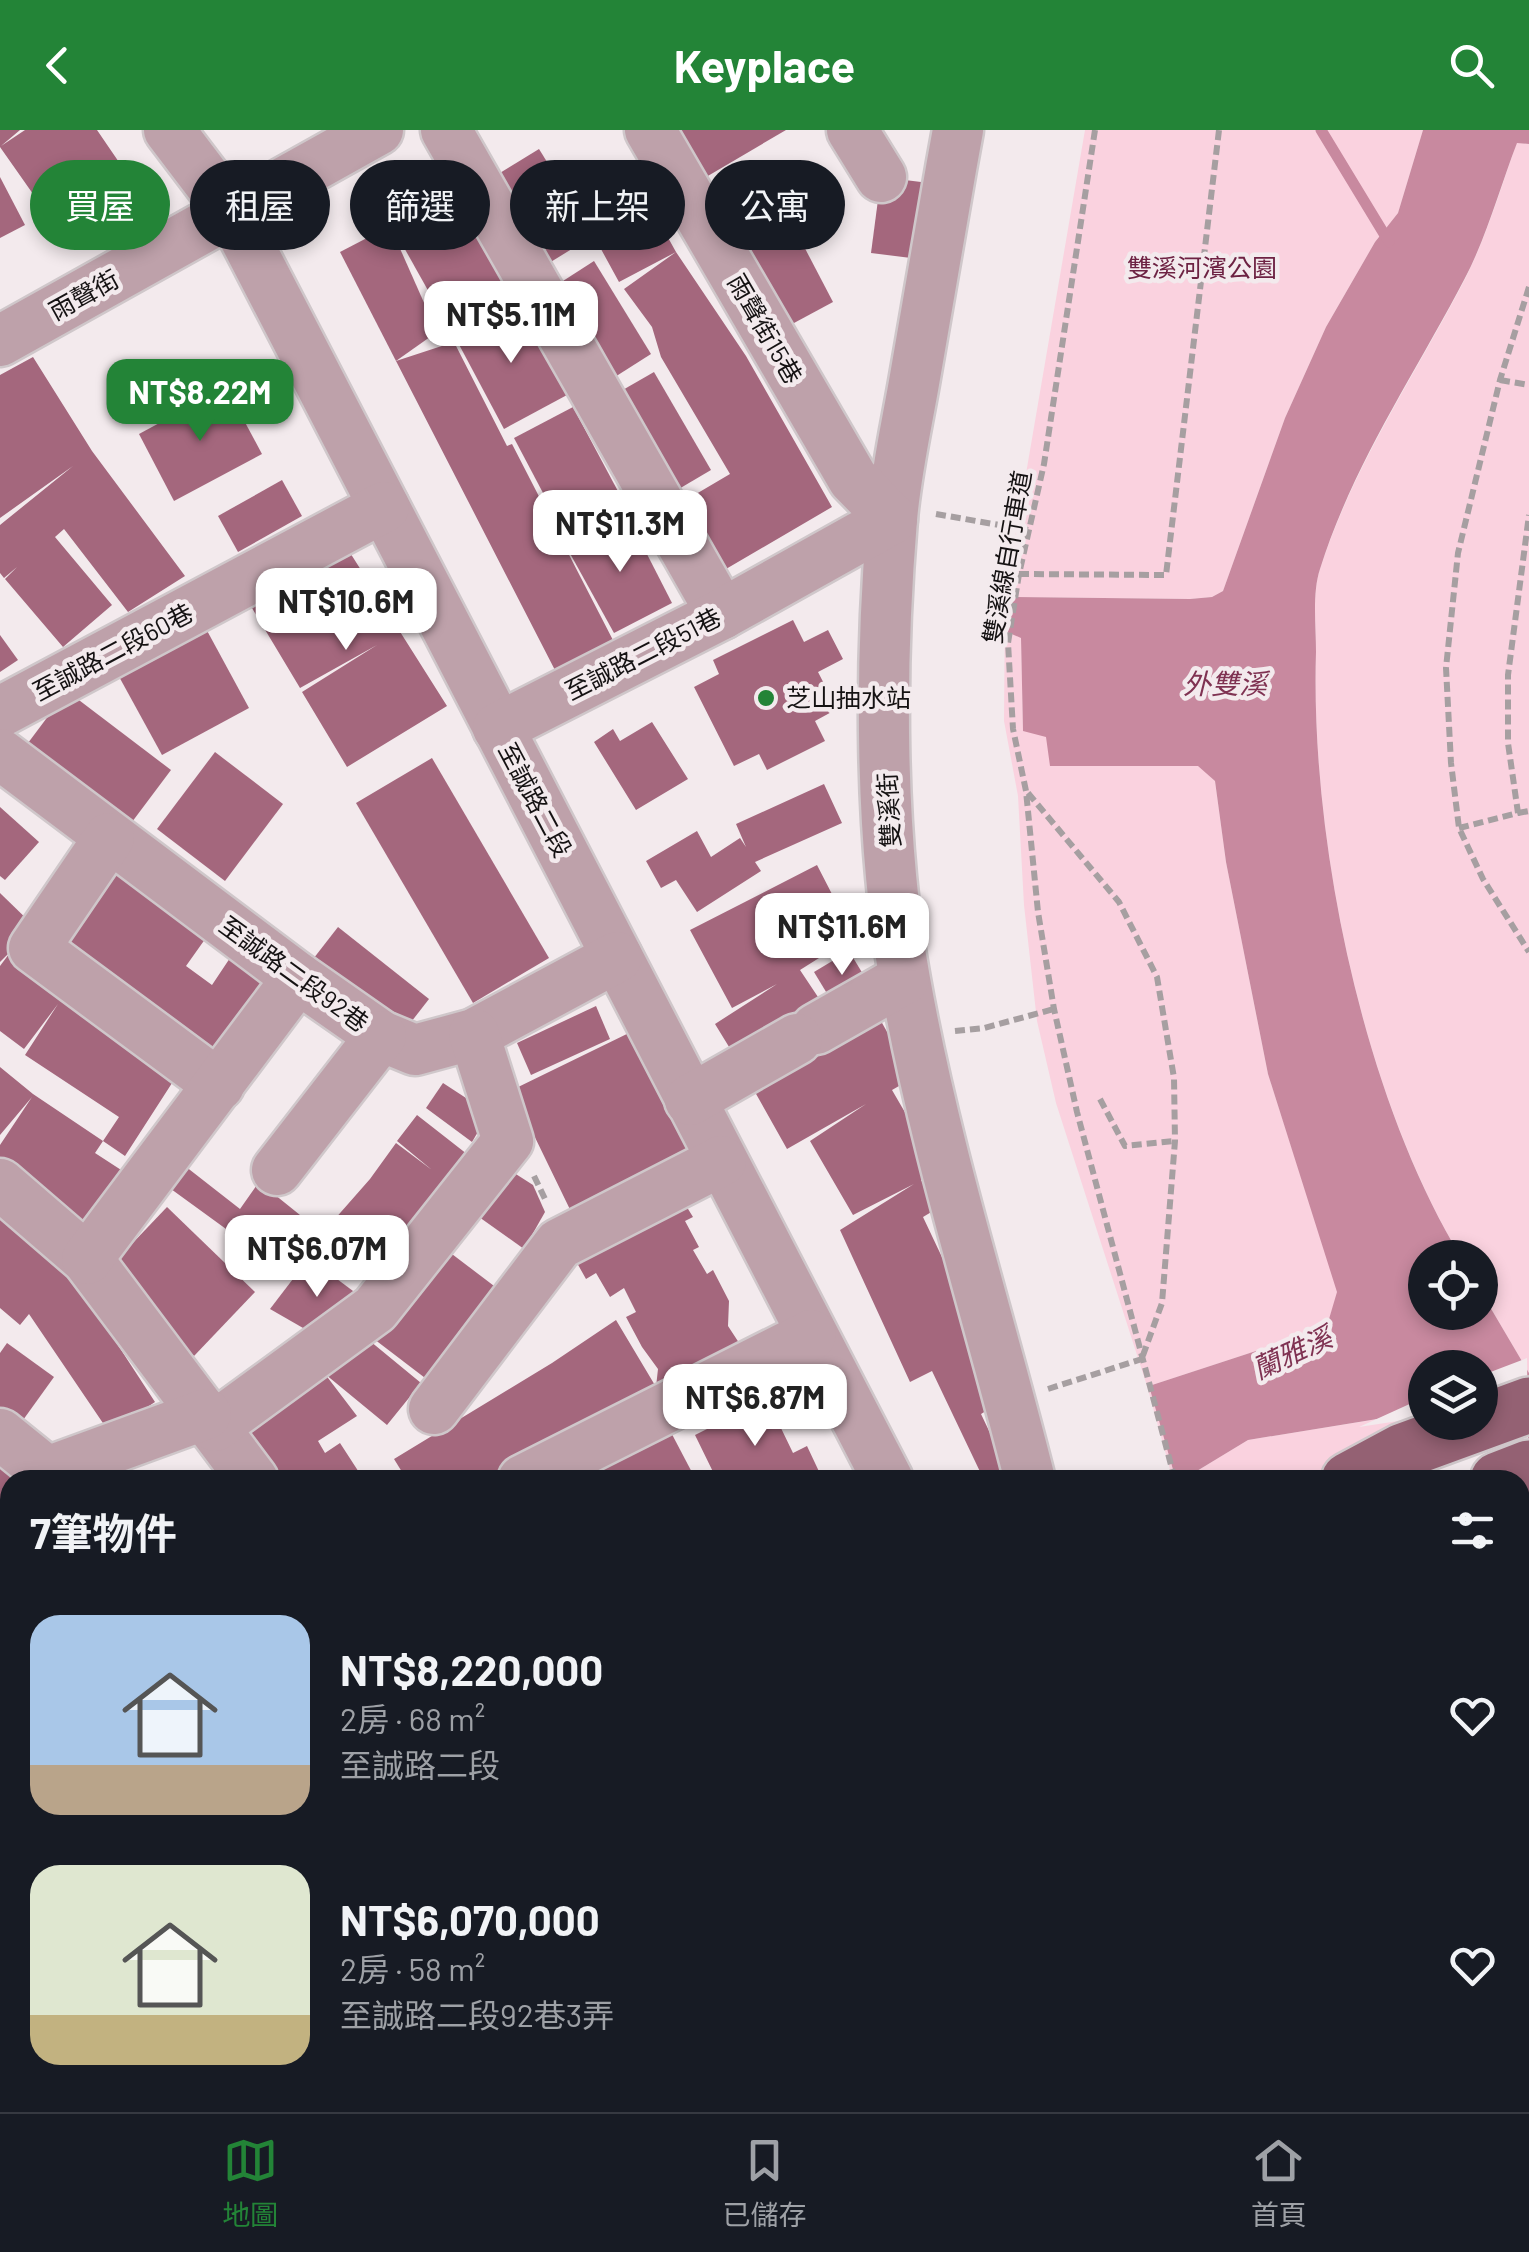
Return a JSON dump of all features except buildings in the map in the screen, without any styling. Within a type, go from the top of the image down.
[{"type":"main road","points":[[1368,1470],[1403,1452],[1529,1404]]},
{"type":"street","name":"至誠路二段","points":[[169,130],[192,160]]},
{"type":"street","name":"雨聲街","points":[[325,160],[378,130]]},
{"type":"street","points":[[446,130],[722,614]]},
{"type":"street","name":"雨聲街15巷","points":[[650,130],[853,479],[892,518]]},
{"type":"street","points":[[852,130],[881,177]]},
{"type":"street","name":"雙溪街","points":[[958,130],[892,518],[885,670],[887,775],[894,896],[904,979],[954,1206],[1027,1470]]},
{"type":"street","name":"雨聲街","points":[[0,342],[190,236]]},
{"type":"street","name":"至誠路二段","points":[[251,250],[883,1470]]},
{"type":"street","name":"至誠路二段60巷","points":[[0,712],[384,507]]},
{"type":"street","name":"至誠路二段51巷","points":[[498,728],[722,614],[892,518]]},
{"type":"street","name":"至誠路二段92巷","points":[[0,754],[298,978],[380,1036],[414,1050],[474,1034],[617,957]]},
{"type":"street","points":[[110,838],[34,948],[218,1084]]},
{"type":"street","points":[[88,1259],[298,978]]},
{"type":"street","points":[[690,1100],[904,979]]},
{"type":"street","points":[[64,1470],[210,1420],[375,1309],[508,1140],[474,1034]]},
{"type":"street","points":[[277,1170],[380,1036]]},
{"type":"street","points":[[434,1409],[558,1244],[721,1161]]},
{"type":"street","points":[[0,1184],[88,1259],[246,1470]]},
{"type":"street","points":[[543,1470],[811,1336]]},
{"type":"street","points":[[0,1434],[40,1470]]},
{"type":"path","name":"雙溪線自行車道","points":[[1095,130],[1044,464],[1008,643],[1013,729],[1026,791],[1119,902],[1157,978],[1174,1078],[1175,1141],[1162,1303],[1142,1359]]},
{"type":"path","points":[[1019,574],[1166,575],[1219,130]]},
{"type":"path","points":[[1529,288],[1500,380],[1458,553],[1446,668],[1450,763],[1458,828],[1483,879],[1529,952]]},
{"type":"path","points":[[1500,380],[1529,385]]},
{"type":"path","points":[[1518,813],[1508,743],[1508,675],[1529,514]]},
{"type":"path","points":[[966,520],[1028,530]]},
{"type":"path","points":[[1026,791],[1038,912],[1054,1009],[1172,1470]]},
{"type":"path","points":[[1458,828],[1529,811]]},
{"type":"path","points":[[984,1028],[1054,1009]]},
{"type":"path","points":[[1100,1098],[1125,1146],[1175,1141]]},
{"type":"path","points":[[508,1140],[524,1152],[557,1228],[558,1244]]},
{"type":"path","points":[[1075,1380],[1142,1359]]},
{"type":"green space","name":"雙溪河濱公園","points":[[1085,130],[1423,130],[1398,213],[1375,242],[1326,327],[1285,418],[1223,591],[1212,597],[1190,599],[1008,597],[1021,638],[1023,730],[1199,766],[1215,781],[1226,862],[1268,1074],[1338,1292],[1329,1319],[1299,1337],[1149,1386],[1173,1470],[1056,1103],[1037,1021],[1024,905],[1018,796],[1004,721],[1005,596]]},
{"type":"green space","points":[[1517,142],[1529,144],[1529,1373],[1498,1320],[1498,1240],[1452,1240],[1426,1192],[1396,1121],[1370,1044],[1333,883],[1316,725],[1315,610],[1320,569],[1350,493],[1466,277]]},
{"type":"green space","points":[[1408,1414],[1408,1440],[1425,1440],[1435,1470],[1198,1470],[1248,1440]]},
{"type":"water","name":"外雙溪","points":[[1423,130],[1529,130],[1529,144],[1517,143],[1473,262],[1350,493],[1320,569],[1315,610],[1316,725],[1322,803],[1350,965],[1370,1045],[1396,1121],[1426,1193],[1452,1240],[1408,1240],[1408,1330],[1498,1330],[1498,1320],[1529,1373],[1529,1470],[1435,1470],[1424,1440],[1498,1440],[1498,1350],[1408,1350],[1408,1414],[1248,1440],[1198,1470],[1173,1470],[1149,1386],[1299,1337],[1329,1319],[1337,1292],[1268,1074],[1226,862],[1215,781],[1198,766],[1050,766],[1046,737],[1023,731],[1021,638],[1007,632],[1007,597],[1190,599],[1212,597],[1223,591],[1285,418],[1326,327],[1375,242],[1398,213]]},
{"type":"pier","points":[[1527,1358],[1528,1470],[1430,1470],[1419,1440],[1498,1440],[1498,1369]]},
{"type":"pier","points":[[1408,1405],[1408,1419],[1359,1427]]},
{"type":"waterway","points":[[1321,130],[1389,242]]},
{"type":"place","name":"芝山抽水站","points":[[766,698]]},
{"type":"water label","name":"蘭雅溪","points":[[1292,1353]]}]
